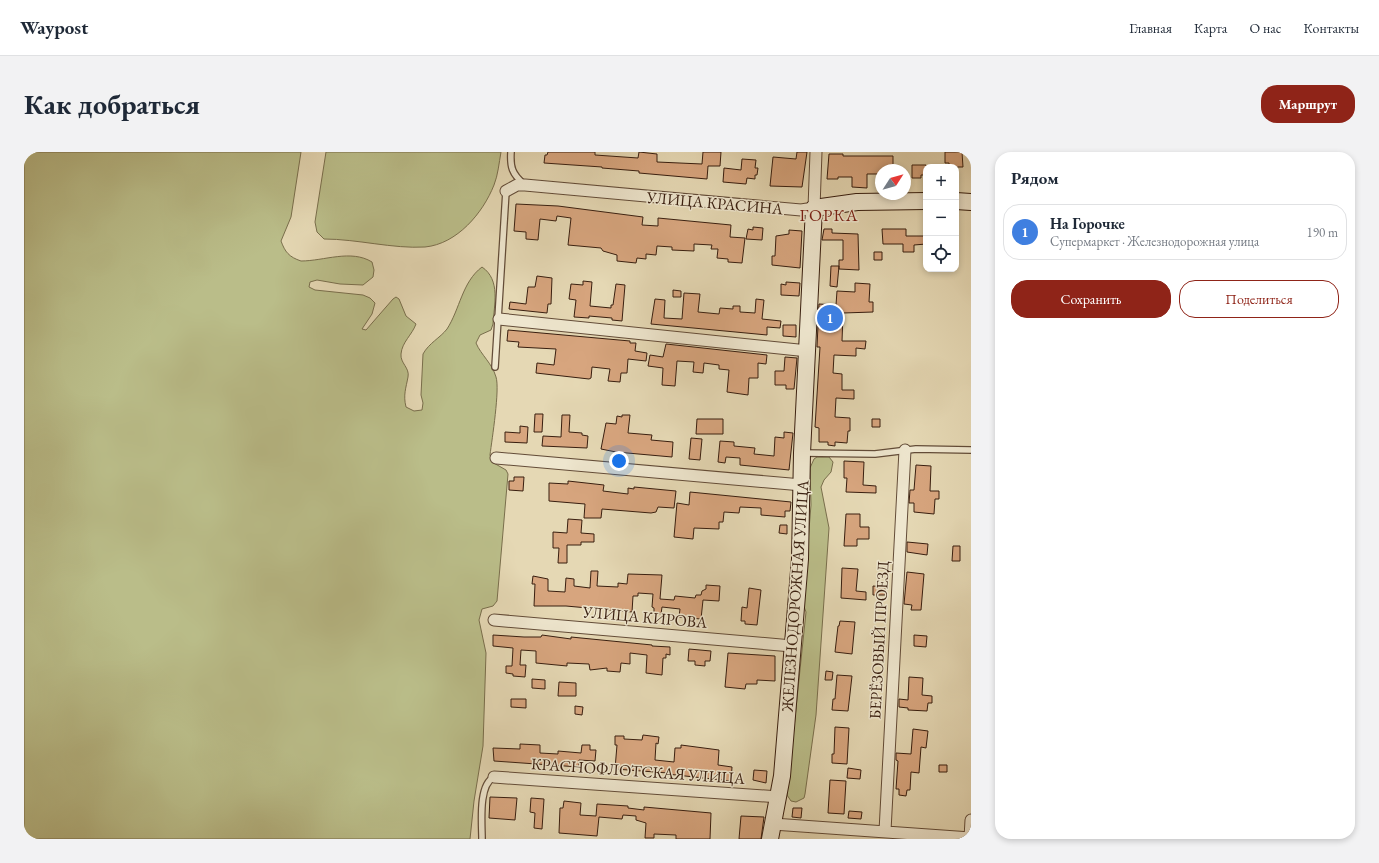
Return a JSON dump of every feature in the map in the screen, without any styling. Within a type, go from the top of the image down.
[{"type":"street","name":"ЖЕЛЕЗНОДОРОЖНАЯ УЛИЦА","points":[[772,832],[784,760],[801,539],[802,453],[808,351],[816,152]]},
{"type":"street","name":"УЛИЦА КРАСИНА","points":[[506,191],[517,185],[525,184],[792,210],[857,202],[923,201]]},
{"type":"street","points":[[959,202],[971,202]]},
{"type":"street","points":[[499,319],[808,351]]},
{"type":"street","name":"БЕРЁЗОВЫЙ ПРОЕЗД","points":[[885,831],[905,450]]},
{"type":"street","points":[[496,458],[802,485]]},
{"type":"street","name":"УЛИЦА КИРОВА","points":[[494,620],[792,646]]},
{"type":"street","name":"КРАСНОФЛОТСКАЯ УЛИЦА","points":[[494,777],[779,797]]},
{"type":"street","points":[[772,832],[885,831],[970,838],[971,820]]},
{"type":"lane","points":[[511,152],[511,169],[513,174],[525,184]]},
{"type":"lane","points":[[495,367],[506,191]]},
{"type":"lane","points":[[802,453],[875,454],[930,448],[971,450]]},
{"type":"lane","points":[[482,839],[484,792],[488,781],[494,777]]},
{"type":"green space","points":[[24,152],[301,152],[291,217],[281,241],[290,256],[301,261],[355,256],[372,262],[374,270],[373,277],[363,285],[340,284],[317,280],[310,282],[309,287],[315,290],[363,295],[370,298],[375,303],[372,314],[362,329],[366,330],[393,299],[396,297],[399,299],[406,316],[416,324],[403,346],[401,354],[402,360],[408,371],[405,403],[406,407],[414,411],[422,410],[423,403],[421,395],[423,354],[428,347],[447,329],[470,280],[475,273],[482,267],[488,272],[492,279],[495,293],[493,324],[491,330],[480,335],[476,343],[492,367],[497,383],[490,455],[492,462],[506,470],[508,474],[497,601],[493,606],[482,609],[479,620],[486,653],[483,746],[474,801],[470,839],[24,839]]},
{"type":"green space","points":[[326,152],[501,152],[494,185],[476,216],[448,240],[437,245],[413,247],[324,239],[317,232],[315,222]]},
{"type":"green space","points":[[817,457],[829,457],[833,462],[831,472],[824,480],[821,487],[829,528],[816,715],[805,794],[804,798],[796,802],[791,801],[787,795],[806,612],[803,604],[811,505],[810,468],[814,459]]},
{"type":"building","points":[[548,152],[595,152],[595,155],[638,158],[639,152],[657,154],[657,162],[702,164],[703,152],[721,152],[720,166],[708,166],[707,179],[639,173],[639,171],[602,167],[544,163],[545,155],[547,155]]},
{"type":"building","points":[[797,152],[807,152],[802,187],[770,186],[773,157],[796,159]]},
{"type":"building","points":[[945,152],[962,152],[963,167],[959,167],[959,164],[945,163]]},
{"type":"building","points":[[829,154],[843,154],[843,156],[893,156],[893,164],[875,164],[875,174],[867,174],[867,188],[852,187],[852,177],[827,179]]},
{"type":"building","points":[[742,159],[756,160],[755,168],[758,168],[755,179],[747,178],[746,184],[723,182],[724,168],[741,170]]},
{"type":"building","points":[[912,165],[923,165],[923,175],[921,175],[921,178],[912,178]]},
{"type":"building","points":[[516,204],[558,206],[643,217],[642,225],[658,226],[658,218],[731,225],[730,237],[745,238],[742,263],[728,262],[728,259],[717,258],[718,249],[711,249],[712,245],[694,244],[694,251],[672,250],[672,247],[657,246],[656,255],[646,254],[646,259],[637,258],[636,263],[617,261],[617,255],[603,251],[601,248],[568,245],[571,218],[557,216],[556,221],[540,219],[538,240],[526,239],[526,232],[514,231]]},
{"type":"building","points":[[753,227],[763,228],[762,240],[746,239],[748,229],[753,230]]},
{"type":"building","points":[[824,229],[832,229],[832,233],[858,234],[859,270],[839,269],[839,260],[843,260],[843,240],[822,240]]},
{"type":"building","points":[[882,229],[906,229],[906,236],[923,236],[923,244],[914,245],[914,252],[903,252],[903,244],[883,244]]},
{"type":"building","points":[[789,230],[802,231],[800,268],[772,265],[772,256],[775,256],[776,236],[789,234]]},
{"type":"building","points":[[874,252],[882,252],[882,260],[874,260]]},
{"type":"building","points":[[831,266],[839,266],[837,287],[830,286]]},
{"type":"building","points":[[537,276],[552,278],[551,304],[548,304],[547,313],[509,309],[510,302],[526,304],[528,287],[535,287]]},
{"type":"building","points":[[583,281],[592,282],[590,306],[611,308],[611,305],[613,305],[616,284],[625,285],[622,321],[612,320],[612,318],[589,316],[589,318],[574,317],[576,300],[569,299],[571,284],[583,285]]},
{"type":"building","points":[[786,282],[800,283],[799,296],[781,295],[781,284],[786,285]]},
{"type":"building","points":[[855,283],[870,284],[869,302],[873,302],[873,312],[843,313],[842,341],[866,341],[865,349],[856,348],[856,356],[834,355],[833,373],[842,374],[842,390],[854,390],[854,399],[836,398],[835,417],[850,418],[850,431],[848,431],[847,443],[835,442],[835,446],[828,445],[828,442],[819,442],[819,428],[815,427],[820,347],[817,347],[819,304],[836,305],[837,291],[855,292]]},
{"type":"building","points":[[673,290],[681,291],[681,297],[673,297]]},
{"type":"building","points":[[684,293],[700,294],[698,312],[719,314],[720,308],[733,309],[733,306],[740,306],[740,312],[755,313],[756,299],[764,300],[762,319],[781,321],[780,328],[767,327],[767,335],[651,324],[655,299],[665,300],[664,318],[682,319]]},
{"type":"building","points":[[783,325],[796,325],[796,337],[783,336]]},
{"type":"building","points":[[508,330],[630,341],[630,343],[636,343],[635,351],[647,353],[646,361],[628,359],[627,373],[621,373],[620,382],[608,381],[610,369],[592,367],[591,378],[589,379],[536,373],[537,363],[554,365],[556,349],[518,347],[519,342],[507,341]]},
{"type":"building","points":[[666,344],[767,355],[766,364],[758,363],[758,378],[749,378],[748,395],[727,392],[729,370],[719,369],[719,365],[704,363],[703,373],[693,372],[694,362],[677,361],[675,386],[662,385],[663,368],[648,366],[650,355],[663,357]]},
{"type":"building","points":[[785,357],[797,358],[794,389],[786,389],[786,385],[775,385],[775,371],[784,371]]},
{"type":"building","points":[[535,414],[543,414],[542,432],[534,432]]},
{"type":"building","points":[[562,415],[570,415],[569,432],[582,433],[582,435],[588,436],[587,448],[542,446],[543,436],[561,437]]},
{"type":"building","points":[[622,415],[630,415],[628,433],[652,435],[651,440],[673,442],[672,457],[616,452],[601,449],[606,423],[616,424],[617,416],[622,417]]},
{"type":"building","points":[[697,419],[723,419],[723,434],[696,434]]},
{"type":"building","points":[[872,419],[880,419],[880,427],[872,427]]},
{"type":"building","points":[[520,426],[528,427],[527,443],[505,442],[505,432],[520,433]]},
{"type":"building","points":[[784,432],[793,433],[789,470],[740,465],[740,458],[726,457],[725,463],[718,462],[720,441],[734,442],[734,446],[755,448],[754,454],[774,456],[775,437],[784,438]]},
{"type":"building","points":[[691,438],[702,439],[700,460],[689,459]]},
{"type":"building","points":[[844,461],[864,462],[863,485],[876,486],[876,493],[846,492],[847,478],[844,478]]},
{"type":"building","points":[[916,465],[931,466],[930,491],[939,491],[939,499],[935,499],[934,514],[914,512],[914,503],[909,503],[910,490],[914,490]]},
{"type":"building","points":[[514,477],[524,477],[523,491],[509,490],[509,481],[514,481]]},
{"type":"building","points":[[568,481],[604,485],[603,491],[628,494],[628,488],[634,489],[634,487],[676,491],[674,508],[658,507],[656,512],[651,513],[602,509],[601,518],[584,518],[585,504],[549,501],[549,483],[568,484]]},
{"type":"building","points":[[690,492],[791,502],[790,511],[785,511],[785,517],[761,515],[761,508],[740,507],[739,513],[724,512],[723,522],[719,522],[719,529],[694,528],[693,539],[674,537],[677,503],[689,505]]},
{"type":"building","points":[[846,514],[860,514],[860,527],[869,527],[869,539],[857,539],[857,546],[844,546]]},
{"type":"building","points":[[568,519],[582,520],[581,533],[594,534],[594,542],[581,542],[581,545],[567,545],[567,563],[558,563],[559,548],[553,548],[553,532],[567,533]]},
{"type":"building","points":[[780,525],[787,525],[787,534],[779,533]]},
{"type":"building","points":[[907,542],[928,544],[927,555],[907,552]]},
{"type":"building","points":[[953,546],[960,546],[960,561],[952,561]]},
{"type":"building","points":[[842,568],[858,569],[856,591],[866,592],[866,600],[841,598]]},
{"type":"building","points":[[591,571],[598,571],[597,586],[618,587],[618,583],[627,584],[628,574],[662,575],[660,599],[674,600],[675,596],[695,598],[696,595],[701,595],[702,591],[706,589],[706,585],[720,586],[719,601],[703,600],[701,619],[679,617],[680,609],[662,607],[661,614],[654,613],[654,608],[652,607],[653,594],[638,593],[638,596],[633,596],[632,612],[566,606],[534,606],[535,584],[532,584],[533,576],[548,579],[548,591],[565,592],[566,578],[574,579],[574,586],[590,588]]},
{"type":"building","points":[[907,572],[924,574],[921,610],[911,610],[912,605],[904,604]]},
{"type":"building","points":[[873,586],[885,587],[885,595],[873,595]]},
{"type":"building","points":[[749,588],[761,590],[757,625],[745,624],[745,621],[741,621],[742,607],[747,608]]},
{"type":"building","points":[[840,621],[855,622],[852,654],[835,652]]},
{"type":"building","points":[[493,635],[541,637],[542,635],[571,639],[571,637],[670,647],[670,655],[666,654],[666,658],[663,658],[662,675],[646,673],[647,655],[630,653],[630,664],[621,663],[620,672],[607,671],[607,668],[590,670],[589,664],[567,663],[567,666],[536,663],[536,651],[521,650],[520,665],[526,665],[525,677],[513,676],[513,674],[506,673],[506,666],[512,666],[513,648],[493,646]]},
{"type":"building","points":[[914,635],[927,636],[926,647],[914,646]]},
{"type":"building","points":[[689,649],[711,651],[710,661],[705,661],[705,666],[695,665],[695,661],[688,661]]},
{"type":"building","points":[[728,653],[775,656],[775,681],[757,680],[757,684],[746,684],[745,689],[725,687]]},
{"type":"building","points":[[826,671],[833,672],[832,680],[825,680]]},
{"type":"building","points":[[837,675],[852,676],[848,711],[832,710],[833,699],[835,699]]},
{"type":"building","points":[[909,677],[923,678],[922,695],[932,696],[932,703],[928,703],[927,711],[908,710],[908,708],[899,707],[899,699],[908,700]]},
{"type":"building","points":[[532,679],[545,680],[545,689],[532,688]]},
{"type":"building","points":[[559,682],[576,683],[576,696],[558,696]]},
{"type":"building","points":[[511,699],[526,699],[526,708],[511,707]]},
{"type":"building","points":[[575,706],[583,707],[582,715],[575,714]]},
{"type":"building","points":[[835,727],[849,728],[847,764],[832,763],[832,754],[834,754]]},
{"type":"building","points":[[913,729],[928,731],[926,748],[921,747],[919,773],[911,772],[910,790],[907,790],[906,796],[899,795],[899,789],[896,789],[898,761],[896,760],[896,753],[911,754]]},
{"type":"building","points":[[643,735],[659,737],[658,744],[656,743],[655,760],[674,762],[675,748],[681,748],[681,745],[719,750],[718,765],[732,767],[731,781],[667,774],[668,773],[615,769],[617,745],[615,745],[615,736],[624,736],[624,739],[642,740]]},
{"type":"building","points":[[520,744],[540,745],[540,753],[558,754],[558,751],[581,753],[582,745],[590,745],[590,750],[596,750],[595,761],[579,760],[579,767],[494,761],[493,748],[520,749]]},
{"type":"building","points":[[939,765],[947,765],[947,772],[939,772]]},
{"type":"building","points":[[848,768],[861,770],[860,779],[847,778]]},
{"type":"building","points":[[754,770],[767,771],[766,783],[753,780]]},
{"type":"building","points":[[830,780],[846,781],[844,814],[828,813]]},
{"type":"building","points":[[490,797],[517,798],[515,820],[489,818]]},
{"type":"building","points":[[531,798],[544,799],[542,829],[534,828],[535,813],[530,812]]},
{"type":"building","points":[[564,801],[581,803],[580,815],[596,816],[597,804],[628,806],[628,808],[644,810],[644,807],[711,813],[710,839],[676,839],[676,835],[654,834],[654,838],[645,838],[646,823],[636,820],[636,816],[623,815],[622,819],[599,817],[597,836],[559,833],[560,808],[563,808]]},
{"type":"building","points":[[793,808],[802,808],[801,818],[792,817]]},
{"type":"building","points":[[849,811],[862,812],[861,819],[848,818]]},
{"type":"building","points":[[741,816],[764,817],[761,839],[739,839]]},
{"type":"place","name":"На Горочке","points":[[830,318]]},
{"type":"district","name":"ГОРКА","points":[[829,215]]}]
